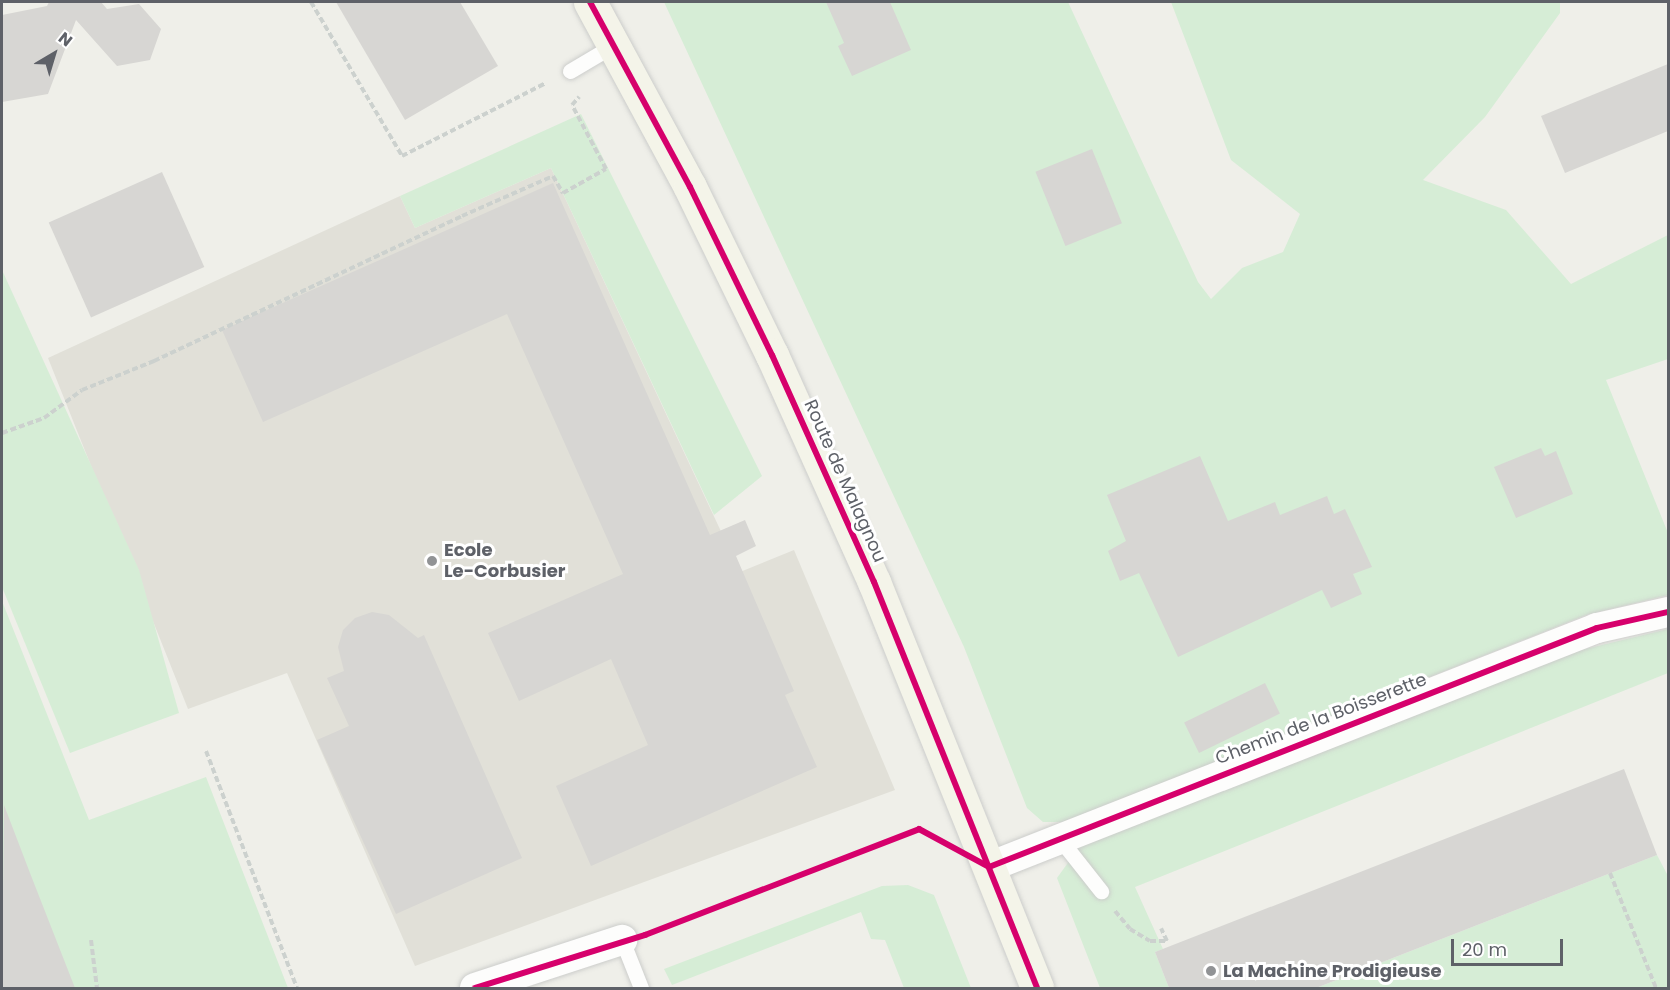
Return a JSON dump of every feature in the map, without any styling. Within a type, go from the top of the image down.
[{"type":"main road","name":"Route de Malagnou","points":[[590,2],[772,354],[874,582],[1037,988]]},
{"type":"street","name":"Chemin de la Boisserette","points":[[989,867],[1597,628],[1668,612]]},
{"type":"street","points":[[475,988],[508,983],[621,940]]},
{"type":"lane","points":[[570,71],[614,45]]},
{"type":"lane","points":[[1059,838],[1101,891]]},
{"type":"lane","points":[[621,940],[641,988]]},
{"type":"path","points":[[311,2],[402,156],[570,71]]},
{"type":"path","points":[[2,433],[45,418],[82,390],[154,361],[462,216],[553,176],[563,193],[606,169],[572,105],[582,93]]},
{"type":"path","points":[[206,751],[297,988]]},
{"type":"path","points":[[1610,873],[1656,988]]},
{"type":"path","points":[[1101,891],[1120,919],[1141,937],[1156,942],[1167,940],[1161,928]]},
{"type":"path","points":[[91,939],[97,988]]},
{"type":"shaded area","name":"Ecole Le-Corbusier","points":[[551,168],[740,572],[794,550],[895,790],[415,966],[287,673],[188,709],[48,358],[400,196],[415,228]]},
{"type":"green space","points":[[664,2],[1068,2],[1198,282],[1211,299],[1242,268],[1283,252],[1300,214],[1231,160],[1171,2],[1560,2],[1560,13],[1485,117],[1423,180],[1506,210],[1571,284],[1668,235],[1668,359],[1606,380],[1668,533],[1668,595],[1586,615],[1065,822],[1043,822],[1027,808],[964,647]]},
{"type":"green space","points":[[581,114],[762,476],[714,515],[551,168],[415,228],[400,196]]},
{"type":"green space","points":[[2,270],[139,570],[179,713],[70,753],[2,587]]},
{"type":"green space","points":[[2,601],[89,820],[206,777],[288,988],[2,988]]},
{"type":"green space","points":[[1668,629],[1668,673],[1135,887],[1163,949],[1155,952],[1169,988],[1100,988],[1057,878],[1080,846],[1577,651]]},
{"type":"green space","points":[[1657,855],[1668,876],[1668,988],[1316,988]]},
{"type":"green space","points":[[908,885],[934,895],[971,988],[904,988],[885,940],[871,939],[861,912],[672,985],[664,969],[882,886]]},
{"type":"building","points":[[49,2],[101,2],[107,9],[139,4],[161,29],[150,60],[117,66],[76,20],[48,94],[2,102],[2,15],[47,6]]},
{"type":"building","points":[[336,2],[460,2],[498,66],[405,120]]},
{"type":"building","points":[[826,2],[890,2],[911,50],[852,76],[838,46],[844,43]]},
{"type":"building","points":[[1668,64],[1668,131],[1565,173],[1541,116]]},
{"type":"building","points":[[1092,149],[1122,223],[1065,246],[1035,172]]},
{"type":"building","points":[[162,172],[204,267],[91,317],[49,222]]},
{"type":"building","points":[[553,183],[710,535],[745,520],[756,546],[736,556],[794,691],[785,695],[817,767],[591,866],[556,786],[648,745],[611,659],[519,701],[488,633],[623,574],[507,314],[263,422],[222,330]]},
{"type":"building","points":[[1541,448],[1545,456],[1556,451],[1573,494],[1516,518],[1494,467]]},
{"type":"building","points":[[1200,456],[1228,521],[1275,502],[1280,515],[1327,496],[1334,514],[1345,509],[1372,567],[1353,574],[1362,594],[1331,608],[1322,590],[1178,657],[1139,573],[1120,581],[1108,551],[1126,541],[1107,495]]},
{"type":"building","points":[[372,612],[389,615],[418,638],[424,635],[522,858],[396,914],[317,740],[349,726],[327,678],[344,671],[338,647],[343,630],[355,618]]},
{"type":"building","points":[[1265,683],[1280,714],[1199,753],[1184,722]]},
{"type":"building","points":[[1624,769],[1657,855],[1316,988],[1169,988],[1155,952]]},
{"type":"building","points":[[4,805],[30,873],[75,988],[2,988]]},
{"type":"cycle path","points":[[590,2],[690,187],[772,355],[874,582],[1037,988]]},
{"type":"cycle path","points":[[989,867],[1597,628],[1668,612]]},
{"type":"cycle path","points":[[475,988],[645,935],[919,829],[989,867]]},
{"type":"place","name":"Ecole Le-Corbusier","points":[[432,561]]},
{"type":"place","name":"La Machine Prodigieuse","points":[[1211,971]]}]
